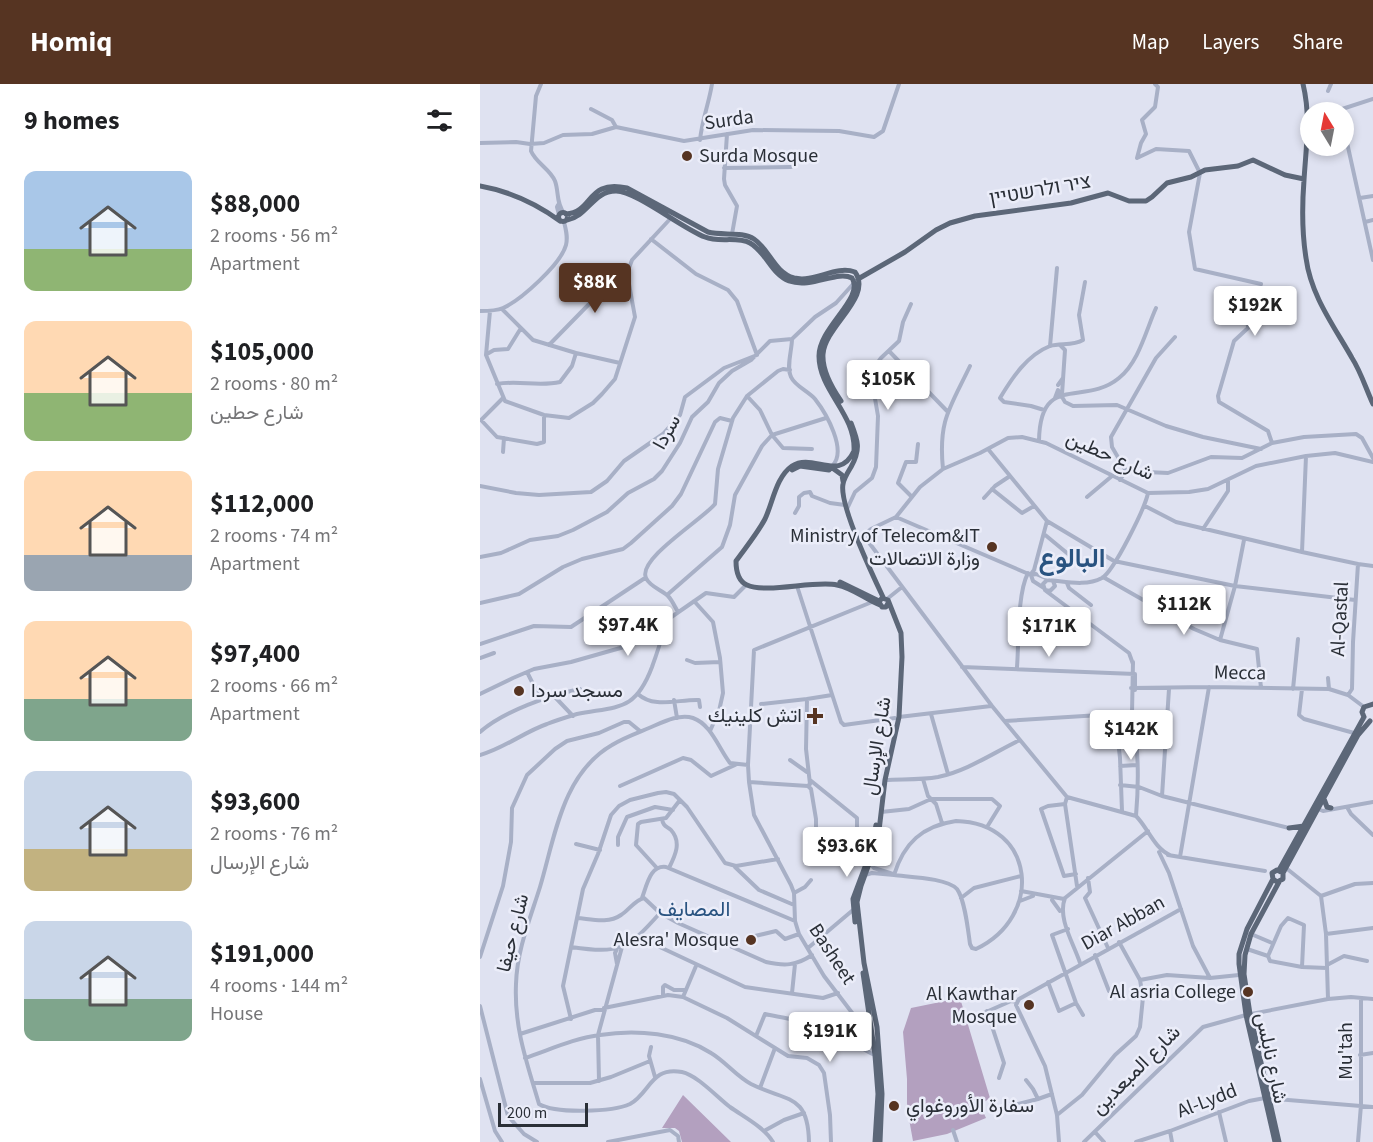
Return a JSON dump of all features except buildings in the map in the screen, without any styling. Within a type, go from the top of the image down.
[{"type":"main road","points":[[1303,84],[1308,112],[1303,229],[1306,259],[1318,298],[1353,359],[1373,404]]},
{"type":"main road","name":"ציר ולרשטיין","points":[[857,282],[871,270],[905,252],[917,241],[936,230],[950,223],[975,216],[1071,203],[1108,193],[1129,201],[1146,201],[1167,183],[1214,168],[1238,166],[1253,160],[1285,175],[1304,179]]},
{"type":"main road","points":[[480,186],[503,192],[563,217],[577,218],[598,196],[616,191],[624,192],[705,237],[732,238],[744,235],[757,242],[776,267],[793,277],[808,279],[847,270],[855,272],[871,270]]},
{"type":"main road","points":[[540,208],[563,217]]},
{"type":"main road","points":[[672,217],[708,232],[750,243],[782,278],[807,284],[846,275],[857,282]]},
{"type":"main road","points":[[843,484],[858,448],[849,414],[828,378],[823,353],[830,332],[854,301],[857,282],[855,272]]},
{"type":"main road","points":[[857,282],[854,293],[825,335],[819,356],[826,384],[845,415],[854,448],[852,456],[846,462],[831,467],[830,470],[814,467],[796,468],[786,477],[776,494],[766,524],[740,561],[741,574],[747,583],[761,587],[837,585],[858,593],[872,602],[885,601]]},
{"type":"main road","points":[[831,467],[842,475],[843,484]]},
{"type":"main road","name":"شارع الإرسال","points":[[843,484],[846,507],[868,565],[899,624],[897,718],[872,851],[854,894],[853,910],[875,1055],[879,1142]]},
{"type":"main road","points":[[747,583],[780,584],[835,580],[885,601]]},
{"type":"main road","points":[[1372,720],[1364,717],[1362,712],[1373,697]]},
{"type":"main road","name":"شارع نابلس","points":[[1248,1015],[1244,974],[1246,948],[1251,934],[1278,874],[1364,717]]},
{"type":"main road","name":"شارع نابلس","points":[[1277,1142],[1239,975],[1239,954],[1244,939],[1296,839],[1324,798],[1358,735],[1372,720]]},
{"type":"main road","name":"شارع الإرسال","points":[[879,1142],[882,1094],[877,1027],[857,910],[857,895],[878,839],[884,780]]},
{"type":"main road","points":[[1324,798],[1327,807],[1331,808]]},
{"type":"main road","points":[[1296,839],[1289,828],[1304,826]]},
{"type":"main road","points":[[1265,871],[1278,874]]},
{"type":"street","points":[[480,310],[502,309],[534,288],[565,248],[567,232],[558,206],[554,180],[534,157],[530,144],[536,96],[541,84]]},
{"type":"street","points":[[700,140],[701,126],[712,84]]},
{"type":"street","name":"Surda","points":[[480,142],[544,143],[563,135],[592,134],[616,127],[675,140],[700,140],[753,130],[828,130],[876,137],[883,131],[899,84]]},
{"type":"street","points":[[1155,84],[1158,87],[1155,107],[1142,120],[1146,134],[1137,158],[1156,149],[1190,151],[1200,173],[1189,232],[1195,269],[1261,284],[1247,311],[1248,328],[1234,341],[1218,396],[1219,402],[1262,426],[1270,433],[1272,443]]},
{"type":"street","points":[[1328,91],[1331,84]]},
{"type":"street","points":[[1354,105],[1373,99]]},
{"type":"street","points":[[591,109],[612,120],[616,127]]},
{"type":"street","points":[[727,134],[724,185],[737,206],[732,238]]},
{"type":"street","points":[[1351,156],[1373,260]]},
{"type":"street","points":[[724,168],[790,167]]},
{"type":"street","points":[[1360,198],[1373,195]]},
{"type":"street","points":[[550,211],[558,206]]},
{"type":"street","points":[[549,345],[590,303],[627,273],[632,260],[672,217]]},
{"type":"street","points":[[1365,222],[1373,220]]},
{"type":"street","points":[[721,235],[734,226]]},
{"type":"street","points":[[734,226],[736,231],[744,235]]},
{"type":"street","points":[[480,486],[539,495],[591,492],[607,481],[624,461],[660,436],[672,424],[682,411],[686,397],[724,368],[757,354],[737,301],[732,294],[696,274],[651,239]]},
{"type":"street","points":[[1050,346],[1057,268]]},
{"type":"street","points":[[490,311],[486,355],[505,401],[544,415],[569,418],[593,403],[615,380],[635,317],[627,273]]},
{"type":"street","name":"سردا","points":[[480,557],[501,553],[530,540],[558,536],[573,530],[607,512],[628,493],[654,479],[662,471],[680,443],[692,417],[708,402],[719,383],[770,341],[792,339],[836,303],[857,282]]},
{"type":"street","points":[[1044,410],[1004,402],[1000,398],[1013,377],[1028,361],[1050,346],[1083,340],[1079,315],[1085,282]]},
{"type":"street","points":[[795,513],[799,506],[799,497],[810,492],[812,496],[846,507],[855,492],[872,478],[876,467],[878,416],[872,377],[876,363],[899,341],[903,322],[911,304]]},
{"type":"street","points":[[1039,441],[1040,419],[1044,410],[1055,398],[1068,392],[1082,393],[1101,388],[1124,374],[1138,352],[1156,308]]},
{"type":"street","points":[[502,309],[533,340],[620,363]]},
{"type":"street","points":[[486,355],[494,350],[508,349],[521,328]]},
{"type":"street","points":[[1126,471],[1112,447],[1110,437],[1156,358],[1174,337]]},
{"type":"street","points":[[792,339],[791,378],[815,400],[835,435],[838,452],[837,460],[831,467]]},
{"type":"street","points":[[1055,398],[1064,377],[1065,350],[1070,344]]},
{"type":"street","points":[[1061,345],[1065,350]]},
{"type":"street","points":[[889,350],[947,411]]},
{"type":"street","points":[[497,384],[511,381],[546,385],[560,382],[572,366],[576,353]]},
{"type":"street","points":[[943,469],[941,447],[947,411],[970,366]]},
{"type":"street","points":[[480,644],[534,626],[572,627],[645,578],[646,569],[651,560],[715,504],[716,480],[732,421],[747,396],[778,371],[790,370]]},
{"type":"street","points":[[1060,387],[1065,402],[1073,406],[1113,404],[1166,426],[1262,450]]},
{"type":"street","points":[[1060,387],[1068,392]]},
{"type":"street","points":[[747,396],[760,410],[772,435],[785,450],[795,447],[812,449]]},
{"type":"street","points":[[504,398],[481,420],[497,437],[537,444],[544,442],[544,415]]},
{"type":"street","points":[[480,603],[519,594],[548,575],[582,559],[623,549],[665,512],[681,494],[715,422],[720,418],[732,421]]},
{"type":"street","points":[[667,595],[722,547],[730,525],[735,495],[762,446],[772,435],[826,418]]},
{"type":"street","points":[[1126,471],[1168,473],[1211,457],[1242,458],[1272,443],[1304,437],[1356,434],[1362,438],[1373,460]]},
{"type":"street","name":"شارع حطين","points":[[895,517],[920,487],[943,469],[1008,438],[1022,437],[1039,441],[1148,493],[1198,491],[1228,481],[1256,466],[1306,456],[1335,453],[1373,460]]},
{"type":"street","points":[[503,452],[504,438]]},
{"type":"street","points":[[912,497],[898,483],[906,462],[916,462],[918,444]]},
{"type":"street","points":[[988,449],[1047,521],[1114,561],[1235,586],[1355,600]]},
{"type":"street","points":[[1302,552],[1306,456]]},
{"type":"street","points":[[1120,480],[1126,471]]},
{"type":"street","points":[[984,498],[1010,476]]},
{"type":"street","points":[[1087,497],[1112,476]]},
{"type":"street","points":[[1203,529],[1228,491],[1228,481]]},
{"type":"street","points":[[992,489],[1022,513],[1034,506]]},
{"type":"street","points":[[1148,493],[1145,506],[1114,561],[1103,577],[1093,580],[1065,583],[1029,574],[895,517],[866,533],[867,543],[992,706],[1067,797],[1136,816],[1150,833],[1163,856],[1193,946],[1210,978]]},
{"type":"street","name":"Al-Qastal","points":[[1145,506],[1176,522],[1244,540],[1358,564],[1352,689],[1348,695]]},
{"type":"street","points":[[1017,667],[1024,580],[1034,570],[1047,521]]},
{"type":"street","points":[[1044,534],[1073,558],[1077,556]]},
{"type":"street","points":[[1220,640],[1235,586],[1244,540]]},
{"type":"street","points":[[1093,580],[1114,561]]},
{"type":"street","points":[[1358,564],[1373,566]]},
{"type":"street","points":[[1029,574],[1033,581],[1129,653],[1133,662],[1132,713],[1137,735],[1139,787],[1136,816]]},
{"type":"street","points":[[1103,577],[1194,629],[1220,640],[1257,649],[1261,688]]},
{"type":"street","points":[[645,578],[667,595],[678,612]]},
{"type":"street","points":[[1051,580],[1057,598]]},
{"type":"street","points":[[1045,589],[1044,583],[1051,580]]},
{"type":"street","points":[[480,694],[527,672],[631,645],[706,593],[734,597],[747,583]]},
{"type":"street","points":[[1045,589],[1050,591],[1065,583]]},
{"type":"street","points":[[1065,583],[1091,605]]},
{"type":"street","points":[[797,586],[841,722],[844,725],[992,706]]},
{"type":"street","points":[[885,601],[901,588]]},
{"type":"street","points":[[694,601],[713,622],[720,663],[723,693],[719,711],[710,731]]},
{"type":"street","points":[[810,627],[872,602]]},
{"type":"street","points":[[480,755],[526,732],[573,716],[614,709],[630,701],[638,694],[648,676],[662,639],[664,622]]},
{"type":"street","name":"Basheet","points":[[810,627],[754,650],[749,782],[754,815],[787,874],[794,893],[795,921],[799,934],[824,976],[853,1014],[864,1049]]},
{"type":"street","points":[[1293,689],[1298,639]]},
{"type":"street","points":[[480,658],[494,653]]},
{"type":"street","points":[[687,660],[695,663],[720,663]]},
{"type":"street","points":[[962,666],[1133,674]]},
{"type":"street","points":[[527,672],[541,700]]},
{"type":"street","points":[[1328,678],[1329,689]]},
{"type":"street","points":[[1180,857],[1209,687]]},
{"type":"street","name":"Mecca","points":[[1133,688],[1329,689],[1368,705]]},
{"type":"street","points":[[480,732],[502,717],[541,700],[580,689]]},
{"type":"street","points":[[1162,795],[1166,762],[1169,689]]},
{"type":"street","points":[[1302,689],[1299,714],[1304,719],[1354,733]]},
{"type":"street","points":[[638,694],[651,702],[699,700],[700,707]]},
{"type":"street","points":[[553,695],[573,716]]},
{"type":"street","points":[[761,704],[832,695]]},
{"type":"street","points":[[807,699],[808,786],[811,789],[816,819],[816,845],[819,852],[827,851]]},
{"type":"street","points":[[674,700],[677,718],[693,718],[710,731],[728,761],[735,765]]},
{"type":"street","points":[[1115,713],[1122,811]]},
{"type":"street","points":[[1005,721],[1132,713]]},
{"type":"street","points":[[931,714],[948,774]]},
{"type":"street","name":"شارع حيفا","points":[[655,1077],[640,1096],[632,1103],[622,1107],[553,1110],[539,1104],[520,1045],[516,984],[519,955],[567,796],[584,771],[610,746],[677,718]]},
{"type":"street","points":[[480,957],[503,886],[511,842],[513,808],[527,775],[567,741],[599,733],[624,722],[628,722],[640,732]]},
{"type":"street","points":[[884,780],[923,779],[948,774],[976,763],[1020,740]]},
{"type":"street","points":[[620,786],[683,758],[691,760],[711,776],[735,765],[748,765]]},
{"type":"street","points":[[790,760],[807,773]]},
{"type":"street","points":[[1120,766],[1137,765]]},
{"type":"street","points":[[923,779],[928,796],[936,804],[942,823]]},
{"type":"street","points":[[809,780],[857,818],[856,831],[875,832]]},
{"type":"street","points":[[749,782],[808,786]]},
{"type":"street","points":[[1120,785],[1139,787],[1189,803],[1289,828]]},
{"type":"street","points":[[571,1019],[563,986],[583,889],[612,815],[624,803],[662,792],[674,794],[722,860],[734,866],[759,890],[794,905]]},
{"type":"street","points":[[1067,797],[1065,804],[1077,886]]},
{"type":"street","points":[[881,812],[909,809],[931,799],[992,799],[1000,806],[987,827]]},
{"type":"street","points":[[680,800],[662,819],[638,824],[636,845],[656,867],[669,868],[795,921]]},
{"type":"street","points":[[1316,808],[1323,811],[1373,802]]},
{"type":"street","points":[[1065,804],[1041,809],[1064,876],[1076,874]]},
{"type":"street","points":[[618,845],[618,837],[627,817],[655,807],[673,810]]},
{"type":"street","points":[[1347,807],[1351,814],[1373,835]]},
{"type":"street","points":[[662,819],[663,824],[672,831],[677,844],[669,868]]},
{"type":"street","points":[[865,875],[872,873],[945,882],[956,888],[961,898],[970,944],[976,949],[997,937],[1004,930],[1015,913],[1021,893],[1018,860],[1009,844],[987,827],[967,821],[942,823],[930,828],[910,843],[898,860],[894,875]]},
{"type":"street","points":[[1062,914],[1064,900],[1077,886],[1150,833]]},
{"type":"street","points":[[576,844],[600,850]]},
{"type":"street","points":[[1163,856],[1165,859],[1170,855]]},
{"type":"street","points":[[1163,856],[1170,855],[1265,871]]},
{"type":"street","points":[[734,866],[778,859]]},
{"type":"street","points":[[870,863],[874,868],[894,875]]},
{"type":"street","points":[[577,918],[606,920],[615,918],[642,898],[656,867]]},
{"type":"street","points":[[1278,874],[1321,896],[1355,884],[1373,883]]},
{"type":"street","points":[[961,898],[974,888],[1021,876]]},
{"type":"street","points":[[1088,878],[1090,892],[1085,898],[1108,948]]},
{"type":"street","points":[[794,893],[805,887],[811,880]]},
{"type":"street","points":[[1021,893],[1054,898],[1071,892]]},
{"type":"street","points":[[1021,893],[1064,900]]},
{"type":"street","points":[[1019,902],[1033,896]]},
{"type":"street","points":[[1321,896],[1326,934],[1328,999]]},
{"type":"street","points":[[642,898],[660,913],[678,923],[766,962],[780,965],[795,964],[812,955]]},
{"type":"street","points":[[1054,898],[1080,963]]},
{"type":"street","name":"Diar Abban","points":[[977,1016],[1018,1000],[1095,954],[1180,909]]},
{"type":"street","points":[[808,948],[853,910]]},
{"type":"street","points":[[571,947],[606,951],[620,947],[643,932],[660,913]]},
{"type":"street","points":[[1268,956],[1272,943],[1287,918],[1304,925],[1302,967]]},
{"type":"street","points":[[1326,934],[1373,928]]},
{"type":"street","points":[[1068,929],[1053,935],[1076,1003],[1083,1015]]},
{"type":"street","points":[[755,936],[776,931],[785,939],[799,934]]},
{"type":"street","points":[[643,932],[650,943]]},
{"type":"street","points":[[1251,934],[1272,943]]},
{"type":"street","points":[[632,940],[650,943],[746,987],[823,998],[838,993]]},
{"type":"street","points":[[1057,1115],[1082,1095],[1115,1055],[1136,1036],[1142,1019],[1143,997],[1140,980],[1119,942]]},
{"type":"street","points":[[618,965],[615,953],[620,947]]},
{"type":"street","points":[[599,1081],[598,1035],[618,965],[620,947]]},
{"type":"street","points":[[1246,948],[1268,956],[1270,961],[1302,967],[1327,966],[1344,956],[1367,961]]},
{"type":"street","points":[[606,951],[616,959]]},
{"type":"street","points":[[1095,954],[1109,991]]},
{"type":"street","points":[[792,993],[795,964]]},
{"type":"street","points":[[683,997],[696,966]]},
{"type":"street","points":[[1140,980],[1167,975],[1210,978],[1239,975]]},
{"type":"street","points":[[1048,982],[1059,1011],[1076,1003]]},
{"type":"street","points":[[663,995],[665,985],[674,990],[686,990]]},
{"type":"street","points":[[520,1034],[590,1013],[663,995],[683,997],[727,1018],[788,1056],[807,1058],[819,1065],[826,1084],[831,1142]]},
{"type":"street","name":"Mu'tah","points":[[1358,1142],[1361,1105],[1361,998]]},
{"type":"street","name":"شارع المبعدين","points":[[1084,1142],[1203,1027],[1248,1015],[1328,999],[1373,999]]},
{"type":"street","points":[[1018,1000],[1016,1005],[1045,1066],[1057,1115],[1059,1142]]},
{"type":"street","points":[[480,1006],[508,1116],[524,1134],[537,1142]]},
{"type":"street","points":[[987,1011],[1004,1064],[999,1078]]},
{"type":"street","points":[[756,1036],[765,1014],[817,1025],[837,1032],[875,1055]]},
{"type":"street","points":[[525,1058],[598,1035],[644,1033],[679,1039],[711,1053],[744,1080],[799,1104],[804,1113],[809,1142]]},
{"type":"street","points":[[651,1047],[650,1061],[655,1077],[663,1074],[684,1073],[764,1131],[771,1142]]},
{"type":"street","points":[[760,1088],[775,1048]]},
{"type":"street","points":[[864,1049],[872,1051],[875,1055]]},
{"type":"street","points":[[1360,1054],[1373,1053]]},
{"type":"street","points":[[533,1083],[590,1083],[650,1061]]},
{"type":"street","points":[[480,1079],[492,1124],[502,1142]]},
{"type":"street","points":[[1026,1080],[1038,1099]]},
{"type":"street","points":[[999,1109],[1052,1094]]},
{"type":"street","name":"Al-Lydd","points":[[1172,1142],[1170,1131],[1249,1101],[1267,1098],[1373,1107]]},
{"type":"street","points":[[1219,1112],[1226,1142]]},
{"type":"street","points":[[764,1131],[784,1120],[804,1113]]},
{"type":"street","points":[[608,1142],[670,1130],[678,1136],[679,1142]]},
{"type":"street","points":[[953,1130],[957,1142]]},
{"type":"street","points":[[1136,1142],[1170,1131]]},
{"type":"street","points":[[1095,1132],[1104,1142]]},
{"type":"shaded area","points":[[960,998],[990,1098],[980,1105],[986,1118],[947,1134],[913,1141],[907,1108],[903,1032],[911,1008]]},
{"type":"shaded area","points":[[683,1095],[731,1142],[682,1142],[679,1131],[675,1128],[662,1128]]},
{"type":"place","name":"Surda Mosque","points":[[687,156]]},
{"type":"place","name":"Ministry of Telecom&IT وزارة الاتصالات","points":[[992,547]]},
{"type":"place","name":"مسجد سردا","points":[[519,691]]},
{"type":"place","name":"اتش كلينيك","points":[[815,716]]},
{"type":"place","name":"Alesra' Mosque","points":[[751,940]]},
{"type":"place","name":"Al asria College","points":[[1248,992]]},
{"type":"place","name":"Al Kawthar Mosque","points":[[1029,1005]]},
{"type":"place","name":"سفارة الأوروغواي","points":[[894,1106]]},
{"type":"district","name":"البالوع","points":[[1072,558]]},
{"type":"district","name":"المصايف","points":[[694,909]]}]
